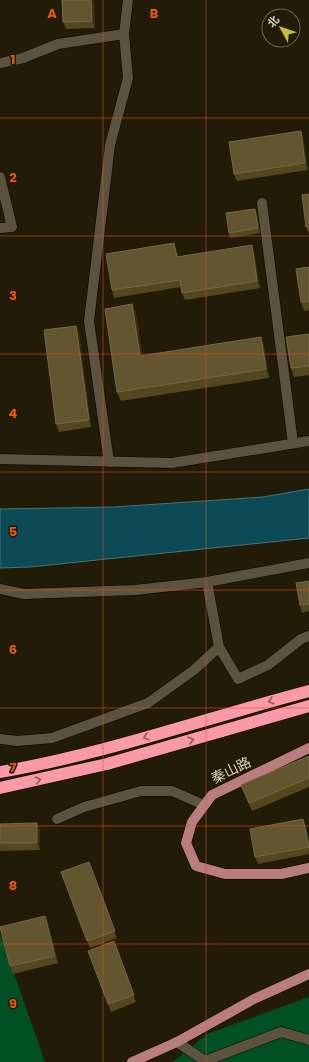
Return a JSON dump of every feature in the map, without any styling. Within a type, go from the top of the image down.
[{"type":"highway","points":[[0,772],[57,761],[104,749],[309,691]]},
{"type":"highway","points":[[0,788],[107,764],[309,706]]},
{"type":"main road","name":"秦山路","points":[[309,748],[212,795],[192,822],[186,843],[196,866],[225,874],[281,874],[309,868]]},
{"type":"main road","points":[[132,1062],[177,1042],[254,999],[309,974]]},
{"type":"street","points":[[109,462],[89,321],[110,145],[128,78],[124,34],[128,0]]},
{"type":"street","points":[[0,63],[23,58],[58,44],[124,34]]},
{"type":"street","points":[[0,177],[12,227],[0,228]]},
{"type":"street","points":[[262,203],[293,443]]},
{"type":"street","points":[[0,459],[172,463],[309,441]]},
{"type":"street","points":[[0,589],[24,594],[135,590],[207,582],[309,563]]},
{"type":"street","points":[[207,582],[219,647],[238,679],[268,665],[301,639],[309,636]]},
{"type":"street","points":[[0,739],[17,741],[52,738],[148,703],[194,670],[219,647]]},
{"type":"street","points":[[57,819],[84,806],[141,791],[172,791],[204,805]]},
{"type":"street","points":[[177,1042],[205,1061],[281,1032],[309,1040]]},
{"type":"green space","points":[[0,933],[45,1062],[0,1062]]},
{"type":"green space","points":[[309,997],[309,1062],[173,1062],[207,1034]]},
{"type":"water","points":[[309,489],[309,538],[30,567],[0,568],[0,509],[114,507],[263,497]]},
{"type":"building","points":[[62,0],[91,0],[92,21],[63,22]]},
{"type":"building","points":[[301,131],[305,163],[234,174],[229,142]]},
{"type":"building","points":[[309,194],[309,226],[306,227],[302,195]]},
{"type":"building","points":[[255,209],[258,228],[229,233],[226,213]]},
{"type":"building","points":[[174,243],[177,257],[252,245],[257,281],[182,293],[180,280],[112,290],[106,254]]},
{"type":"building","points":[[309,267],[309,301],[301,302],[296,269]]},
{"type":"building","points":[[132,304],[140,356],[261,337],[266,369],[117,392],[105,309]]},
{"type":"building","points":[[76,326],[89,420],[56,424],[44,330]]},
{"type":"building","points":[[309,334],[309,366],[291,368],[286,337]]},
{"type":"building","points":[[309,581],[309,604],[300,605],[296,583]]},
{"type":"building","points":[[309,756],[309,778],[249,803],[241,785]]},
{"type":"building","points":[[303,819],[309,847],[255,857],[250,829]]},
{"type":"building","points":[[37,823],[37,843],[0,843],[0,824]]},
{"type":"building","points":[[89,862],[115,931],[87,941],[61,872]]},
{"type":"building","points":[[45,916],[55,956],[10,966],[0,927]]},
{"type":"building","points":[[114,941],[134,995],[108,1004],[88,951]]}]
